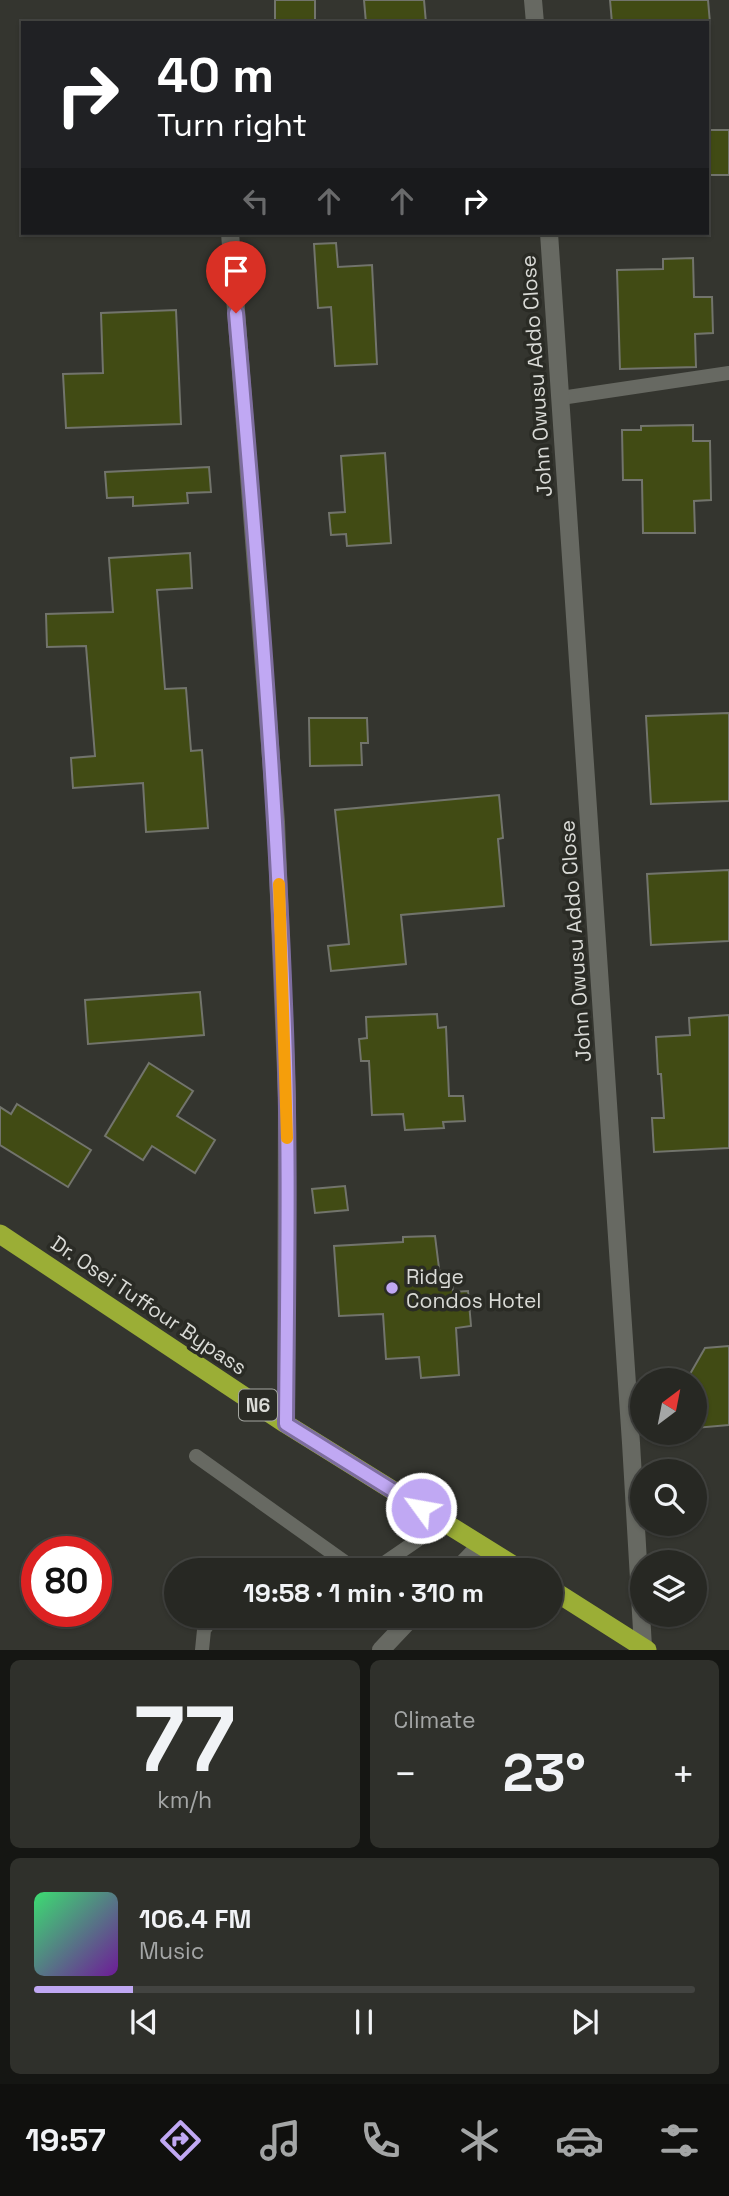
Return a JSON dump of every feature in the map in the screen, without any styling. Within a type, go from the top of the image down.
[{"type":"highway","name":"Dr. Osei Tuffour Bypass","points":[[0,1234],[286,1424],[502,1558]]},
{"type":"highway","points":[[563,1597],[645,1649]]},
{"type":"street","points":[[533,0],[535,21]]},
{"type":"street","points":[[230,235],[276,822],[287,1098],[286,1424]]},
{"type":"street","name":"John Owusu Addo Close","points":[[550,235],[645,1649]]},
{"type":"street","points":[[469,1558],[481,1545]]},
{"type":"street","points":[[381,1650],[402,1628]]},
{"type":"lane","points":[[561,398],[729,373]]},
{"type":"lane","points":[[196,1456],[339,1558]]},
{"type":"lane","points":[[392,1558],[444,1522]]},
{"type":"lane","points":[[202,1650],[205,1628]]},
{"type":"building","points":[[275,0],[315,0],[315,21],[275,21]]},
{"type":"building","points":[[364,0],[424,0],[426,21],[366,21]]},
{"type":"building","points":[[610,0],[708,0],[710,23],[612,21]]},
{"type":"building","points":[[709,130],[729,130],[729,175],[709,175]]},
{"type":"building","points":[[336,243],[338,267],[372,265],[377,364],[335,366],[331,307],[318,308],[314,244]]},
{"type":"building","points":[[693,258],[694,297],[712,297],[713,333],[695,334],[696,367],[620,369],[617,270],[663,269],[663,259]]},
{"type":"building","points":[[176,310],[181,424],[66,428],[63,374],[103,373],[101,313]]},
{"type":"building","points":[[693,425],[693,441],[710,441],[711,500],[694,501],[695,533],[643,533],[642,480],[623,480],[622,430],[641,430],[641,426]]},
{"type":"building","points":[[385,453],[391,543],[347,546],[346,534],[331,535],[329,513],[345,512],[341,456]]},
{"type":"building","points":[[209,467],[211,492],[187,493],[188,503],[133,506],[133,497],[107,498],[105,472]]},
{"type":"building","points":[[190,553],[192,588],[157,590],[165,689],[186,688],[191,751],[202,750],[208,828],[146,832],[143,783],[73,788],[71,758],[95,756],[86,646],[47,647],[46,614],[113,612],[109,558]]},
{"type":"building","points":[[729,713],[729,801],[651,804],[646,716]]},
{"type":"building","points":[[309,718],[367,718],[368,743],[361,743],[362,765],[310,766]]},
{"type":"building","points":[[499,795],[503,838],[498,839],[504,906],[401,915],[406,964],[331,971],[328,946],[349,944],[335,810]]},
{"type":"building","points":[[729,870],[729,941],[651,945],[647,874]]},
{"type":"building","points":[[200,992],[204,1035],[88,1044],[85,1000]]},
{"type":"building","points":[[437,1014],[438,1028],[446,1027],[449,1096],[463,1096],[465,1121],[443,1122],[444,1128],[405,1130],[403,1114],[372,1115],[369,1061],[361,1061],[359,1039],[367,1038],[366,1017]]},
{"type":"building","points":[[729,1015],[729,1148],[654,1152],[652,1118],[664,1118],[656,1037],[690,1035],[689,1018]]},
{"type":"building","points":[[149,1063],[193,1091],[177,1116],[215,1140],[195,1173],[152,1146],[143,1160],[105,1136]]},
{"type":"building","points":[[17,1104],[91,1150],[68,1187],[0,1145],[0,1107],[11,1114]]},
{"type":"building","points":[[345,1186],[348,1210],[315,1213],[312,1189]]},
{"type":"building","points":[[435,1236],[441,1284],[452,1283],[453,1292],[468,1291],[471,1326],[456,1328],[459,1375],[421,1378],[419,1357],[386,1359],[383,1314],[339,1316],[334,1246],[403,1242],[403,1237]]},
{"type":"building","points":[[729,1346],[729,1425],[707,1427],[707,1368],[693,1368],[705,1348]]},
{"type":"slow traffic","points":[[279,884],[287,1138]]},
{"type":"place","name":"Ridge Condos Hotel","points":[[392,1288]]},
{"type":"route","points":[[236,313],[276,822],[287,1098],[286,1424],[421,1508]]}]
